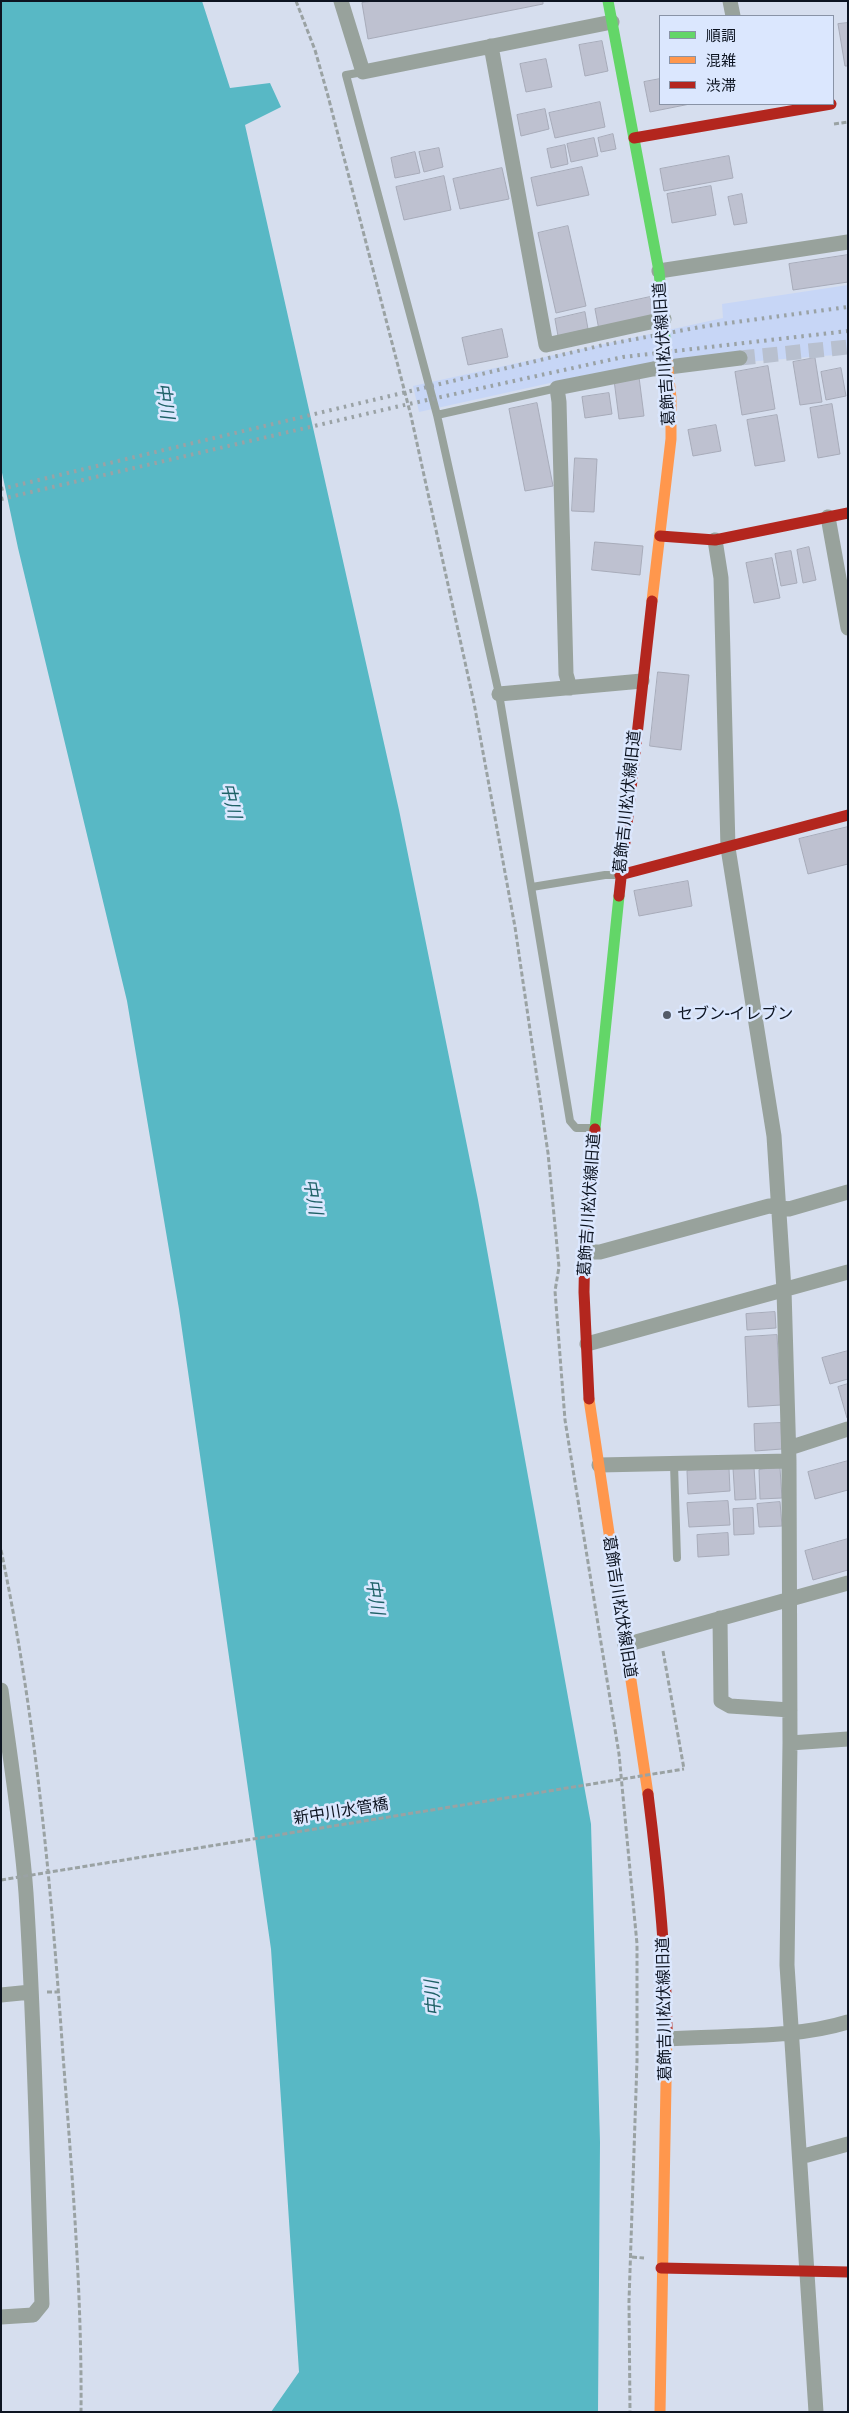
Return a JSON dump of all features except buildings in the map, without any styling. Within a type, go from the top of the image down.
[{"type":"street","points":[[341,1],[363,72],[612,22]]},
{"type":"street","name":"葛飾吉川松伏線旧道","points":[[608,1],[659,271],[669,366],[671,439],[620,875],[595,1128],[585,1252],[584,1292],[588,1389],[643,1756],[661,1900],[666,1964],[667,2039],[661,2268],[660,2412]]},
{"type":"street","points":[[730,1],[733,15]]},
{"type":"street","points":[[491,46],[546,345],[664,319]]},
{"type":"street","points":[[634,138],[748,111],[813,105]]},
{"type":"street","points":[[659,271],[848,242]]},
{"type":"street","points":[[570,688],[566,674],[557,388],[669,366],[740,358]]},
{"type":"street","points":[[660,536],[715,540],[848,513]]},
{"type":"street","points":[[828,517],[848,628]]},
{"type":"street","points":[[715,540],[720,571],[728,848],[774,1136],[784,1290],[789,1454],[790,1743],[787,1965],[816,2412]]},
{"type":"street","points":[[499,694],[642,681]]},
{"type":"street","points":[[620,875],[848,815]]},
{"type":"street","points":[[585,1252],[600,1252],[769,1206],[789,1209],[848,1192]]},
{"type":"street","points":[[587,1344],[848,1272]]},
{"type":"street","points":[[599,1465],[674,1464],[789,1454],[848,1430]]},
{"type":"street","points":[[625,1645],[848,1583]]},
{"type":"street","points":[[720,1618],[720,1700],[730,1706],[790,1710]]},
{"type":"street","points":[[1,1690],[20,1833],[31,1992],[42,2304],[33,2315],[1,2317]]},
{"type":"street","points":[[790,1743],[848,1738]]},
{"type":"street","points":[[1,1995],[31,1992]]},
{"type":"street","points":[[667,2039],[791,2032],[827,2028],[848,2022]]},
{"type":"street","points":[[800,2157],[848,2144]]},
{"type":"street","points":[[661,2268],[848,2272]]},
{"type":"lane","points":[[363,72],[346,75],[438,414],[499,694],[570,1121],[576,1128],[595,1128]]},
{"type":"lane","points":[[438,414],[557,388]]},
{"type":"lane","points":[[532,887],[605,875],[620,875]]},
{"type":"lane","points":[[674,1464],[677,1558]]},
{"type":"path","points":[[296,1],[315,50],[326,87],[411,416],[474,703],[515,927],[548,1153],[559,1266],[555,1291],[565,1420],[619,1754],[637,1944],[637,2062],[632,2257],[629,2301],[630,2412]]},
{"type":"path","points":[[1,1550],[21,1648],[32,1719],[51,1890],[77,2231],[81,2412]]},
{"type":"path","name":"新中川水管橋","points":[[1,1880],[684,1769],[666,1669]]},
{"type":"path","points":[[632,2257],[639,2257]]},
{"type":"shaded area","points":[[848,285],[848,354],[591,374],[419,412],[413,386],[723,318],[722,304]]},
{"type":"water","name":"中川","points":[[1,1],[202,1],[230,88],[270,83],[281,107],[245,125],[399,810],[478,1200],[591,1824],[600,2142],[598,2412],[271,2412],[299,2372],[271,1949],[179,1309],[127,1001],[18,548],[1,468]]},
{"type":"tunnel","points":[[740,358],[848,347]]},
{"type":"railway","points":[[1,489],[603,345],[706,326],[848,307]]},
{"type":"railway","points":[[1,499],[400,406],[623,357],[848,331]]},
{"type":"traffic: fast","points":[[608,1],[659,271],[666,350]]},
{"type":"traffic: fast","points":[[595,1129],[619,896]]},
{"type":"traffic: slow","points":[[652,601],[671,439],[671,398],[666,350]]},
{"type":"traffic: slow","points":[[589,1399],[648,1794]]},
{"type":"traffic: slow","points":[[660,2412],[667,2029]]},
{"type":"traffic: jam","points":[[634,138],[825,105]]},
{"type":"traffic: jam","points":[[660,536],[715,540],[848,513]]},
{"type":"traffic: jam","points":[[619,896],[652,601]]},
{"type":"traffic: jam","points":[[620,875],[848,815]]},
{"type":"traffic: jam","points":[[589,1399],[584,1292],[585,1237],[595,1129]]},
{"type":"traffic: jam","points":[[648,1794],[661,1912],[667,2029]]},
{"type":"traffic: jam","points":[[661,2268],[848,2272]]},
{"type":"place","name":"セブン-イレブン","points":[[667,1015]]}]
